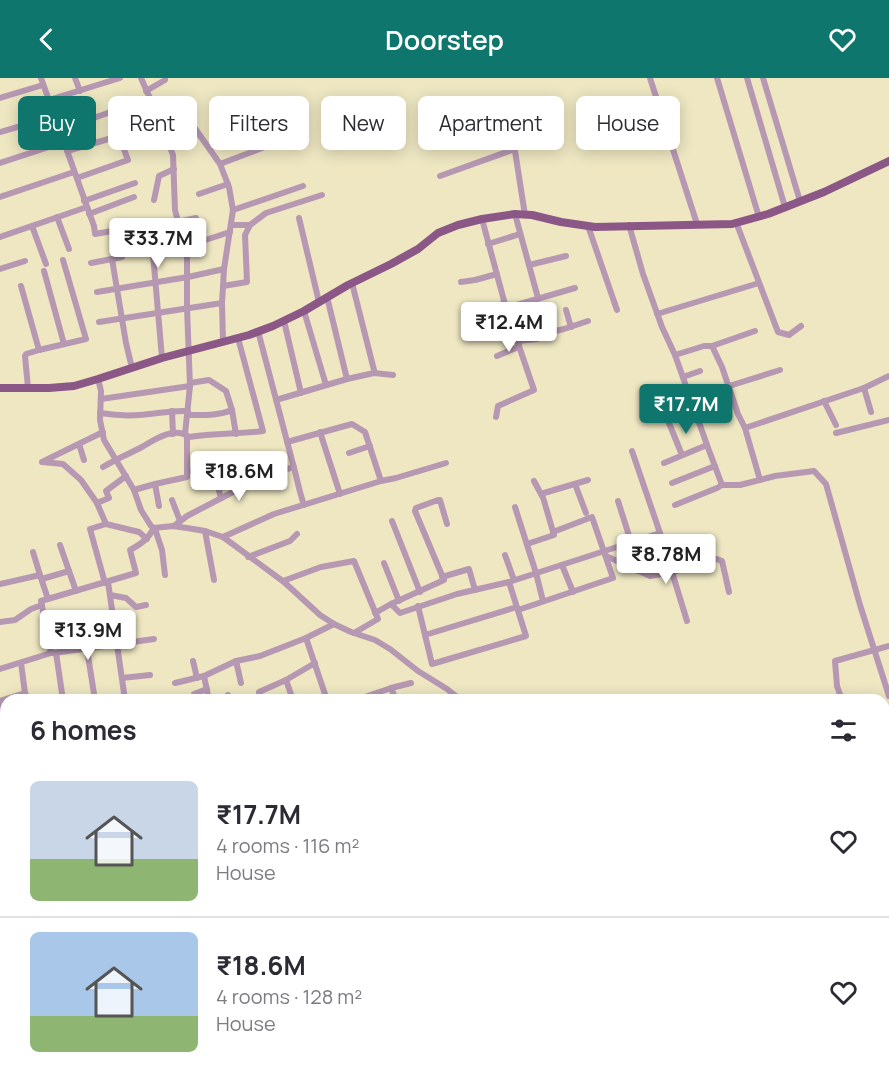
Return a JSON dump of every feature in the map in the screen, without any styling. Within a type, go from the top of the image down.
[{"type":"main road","points":[[0,388],[74,386],[258,331],[304,311],[418,249],[438,233],[458,225],[515,214],[588,226],[736,222],[759,217],[824,192],[889,161]]},
{"type":"street","points":[[75,78],[80,91]]},
{"type":"street","points":[[63,96],[120,78]]},
{"type":"street","points":[[141,78],[148,96]]},
{"type":"street","points":[[146,91],[165,78]]},
{"type":"street","points":[[650,78],[697,224]]},
{"type":"street","points":[[717,78],[759,217]]},
{"type":"street","points":[[785,207],[748,79],[761,78],[800,201]]},
{"type":"street","points":[[0,98],[42,81],[48,96]]},
{"type":"street","points":[[0,132],[18,127]]},
{"type":"street","points":[[197,131],[220,164],[228,184],[233,210],[224,269],[223,342]]},
{"type":"street","points":[[0,197],[76,175],[128,160],[119,136],[67,151],[76,175],[87,207],[95,234],[118,230],[126,224]]},
{"type":"street","points":[[0,164],[41,150]]},
{"type":"street","points":[[171,150],[175,210],[179,225],[196,218]]},
{"type":"street","points":[[220,164],[258,150]]},
{"type":"street","points":[[440,176],[512,150],[515,151],[525,215]]},
{"type":"street","points":[[154,200],[159,176],[174,169]]},
{"type":"street","points":[[87,207],[105,194],[135,183]]},
{"type":"street","points":[[200,194],[228,184]]},
{"type":"street","points":[[233,210],[303,186]]},
{"type":"street","points":[[105,194],[110,206]]},
{"type":"street","points":[[134,490],[187,477],[186,435],[190,384],[187,246],[231,229],[250,225],[266,213],[322,195]]},
{"type":"street","points":[[0,237],[87,207],[110,206],[134,197]]},
{"type":"street","points":[[167,212],[175,210]]},
{"type":"street","points":[[515,214],[538,298]]},
{"type":"street","points":[[57,217],[69,249]]},
{"type":"street","points":[[299,218],[319,302]]},
{"type":"street","points":[[482,219],[506,306],[534,390],[498,405],[496,417]]},
{"type":"street","points":[[736,222],[778,332],[789,334],[801,326]]},
{"type":"street","points":[[223,286],[247,282],[245,235],[250,225]]},
{"type":"street","points":[[629,225],[657,314],[675,355],[722,485]]},
{"type":"street","points":[[32,226],[46,264]]},
{"type":"street","points":[[588,226],[617,310]]},
{"type":"street","points":[[488,244],[520,234]]},
{"type":"street","points":[[141,245],[153,254],[162,358]]},
{"type":"street","points":[[529,265],[566,256]]},
{"type":"street","points":[[91,263],[122,257]]},
{"type":"street","points":[[112,259],[132,368]]},
{"type":"street","points":[[28,388],[26,354],[86,339],[63,260]]},
{"type":"street","points":[[0,270],[25,261]]},
{"type":"street","points":[[97,292],[224,269]]},
{"type":"street","points":[[44,271],[64,344]]},
{"type":"street","points":[[461,282],[497,274]]},
{"type":"street","points":[[352,283],[374,374]]},
{"type":"street","points":[[657,314],[759,283]]},
{"type":"street","points":[[21,286],[39,350]]},
{"type":"street","points":[[472,314],[575,288]]},
{"type":"street","points":[[327,297],[347,379]]},
{"type":"street","points":[[99,322],[222,303]]},
{"type":"street","points":[[566,310],[571,327]]},
{"type":"street","points":[[304,311],[326,385]]},
{"type":"street","points":[[530,319],[536,317],[541,321],[545,336]]},
{"type":"street","points":[[284,321],[301,393]]},
{"type":"street","points":[[518,343],[537,339],[547,333],[588,321]]},
{"type":"street","points":[[258,331],[304,505]]},
{"type":"street","points":[[675,355],[704,346],[712,346],[755,331]]},
{"type":"street","points":[[103,467],[163,435],[236,434],[263,431],[238,338]]},
{"type":"street","points":[[497,356],[516,348],[518,343]]},
{"type":"street","points":[[712,346],[745,428],[760,480]]},
{"type":"street","points":[[729,386],[780,370]]},
{"type":"street","points":[[682,377],[700,371]]},
{"type":"street","points":[[276,400],[347,379],[374,374],[393,375]]},
{"type":"street","points":[[745,428],[864,388],[889,376]]},
{"type":"street","points":[[98,380],[104,441],[134,490],[141,510],[154,528],[162,550],[165,575]]},
{"type":"street","points":[[101,399],[209,380],[226,391],[236,434]]},
{"type":"street","points":[[864,388],[871,412]]},
{"type":"street","points":[[824,401],[836,425]]},
{"type":"street","points":[[100,413],[138,415],[172,411],[212,415],[232,410]]},
{"type":"street","points":[[172,411],[173,434]]},
{"type":"street","points":[[836,433],[889,420]]},
{"type":"street","points":[[669,423],[682,456]]},
{"type":"street","points":[[287,442],[352,424],[365,432],[381,481]]},
{"type":"street","points":[[103,432],[42,462],[63,464],[81,480],[97,503],[106,524]]},
{"type":"street","points":[[320,432],[340,494]]},
{"type":"street","points":[[79,444],[84,460]]},
{"type":"street","points":[[664,463],[707,445]]},
{"type":"street","points":[[349,453],[370,446]]},
{"type":"street","points":[[632,451],[687,621]]},
{"type":"street","points":[[223,537],[274,514],[381,481],[446,464]]},
{"type":"street","points":[[672,483],[715,466]]},
{"type":"street","points":[[174,526],[187,516],[233,492],[235,479],[266,475],[294,467]]},
{"type":"street","points":[[187,472],[195,469],[214,473],[221,498]]},
{"type":"street","points":[[675,505],[722,485],[740,485],[775,476],[814,471],[826,484],[860,605],[888,694]]},
{"type":"street","points":[[97,503],[109,498],[106,491],[126,476]]},
{"type":"street","points":[[542,496],[544,493],[588,480]]},
{"type":"street","points":[[528,544],[554,535],[542,496],[534,481]]},
{"type":"street","points":[[155,484],[159,506]]},
{"type":"street","points":[[575,484],[586,513]]},
{"type":"street","points":[[172,500],[180,521]]},
{"type":"street","points":[[375,613],[444,580],[416,509],[440,500],[447,524]]},
{"type":"street","points":[[618,501],[632,542],[638,571]]},
{"type":"street","points":[[515,507],[528,544],[543,601]]},
{"type":"street","points":[[425,635],[613,579],[592,517],[553,532]]},
{"type":"street","points":[[392,521],[420,592]]},
{"type":"street","points":[[125,694],[110,595],[90,529],[106,524],[139,532],[147,539]]},
{"type":"street","points":[[154,528],[174,526],[205,531],[223,537],[283,581],[320,615],[334,624],[375,640],[453,694]]},
{"type":"street","points":[[62,694],[41,601],[136,573],[130,550],[142,544],[154,528]]},
{"type":"street","points":[[205,531],[214,580]]},
{"type":"street","points":[[391,604],[400,613],[605,554],[660,533]]},
{"type":"street","points":[[248,557],[290,541],[297,534]]},
{"type":"street","points":[[60,545],[76,591]]},
{"type":"street","points":[[33,552],[48,599]]},
{"type":"street","points":[[605,554],[650,576],[717,559],[722,561],[729,592]]},
{"type":"street","points":[[424,675],[432,664],[526,636],[506,555]]},
{"type":"street","points":[[283,581],[321,567],[354,561],[378,619],[354,633]]},
{"type":"street","points":[[384,563],[399,601]]},
{"type":"street","points":[[562,565],[573,592]]},
{"type":"street","points":[[442,577],[469,569],[476,590]]},
{"type":"street","points":[[0,584],[69,571]]},
{"type":"street","points":[[110,595],[126,598],[136,608],[146,605]]},
{"type":"street","points":[[0,622],[15,620],[31,609],[42,605]]},
{"type":"street","points":[[418,606],[432,664]]},
{"type":"street","points":[[81,618],[94,694]]},
{"type":"street","points":[[175,683],[200,677],[236,661],[260,656],[334,624]]},
{"type":"street","points":[[306,638],[325,694]]},
{"type":"street","points":[[0,669],[53,653],[154,639]]},
{"type":"street","points":[[840,694],[835,661],[889,646]]},
{"type":"street","points":[[193,661],[208,694]]},
{"type":"street","points":[[236,661],[241,683]]},
{"type":"street","points":[[21,663],[25,693],[22,694]]},
{"type":"street","points":[[259,694],[259,692],[315,663]]},
{"type":"street","points":[[122,678],[150,675]]},
{"type":"street","points":[[286,680],[291,694]]},
{"type":"street","points":[[376,694],[411,683]]},
{"type":"street","points":[[391,688],[394,694]]},
{"type":"street","points":[[194,694],[207,689]]}]
